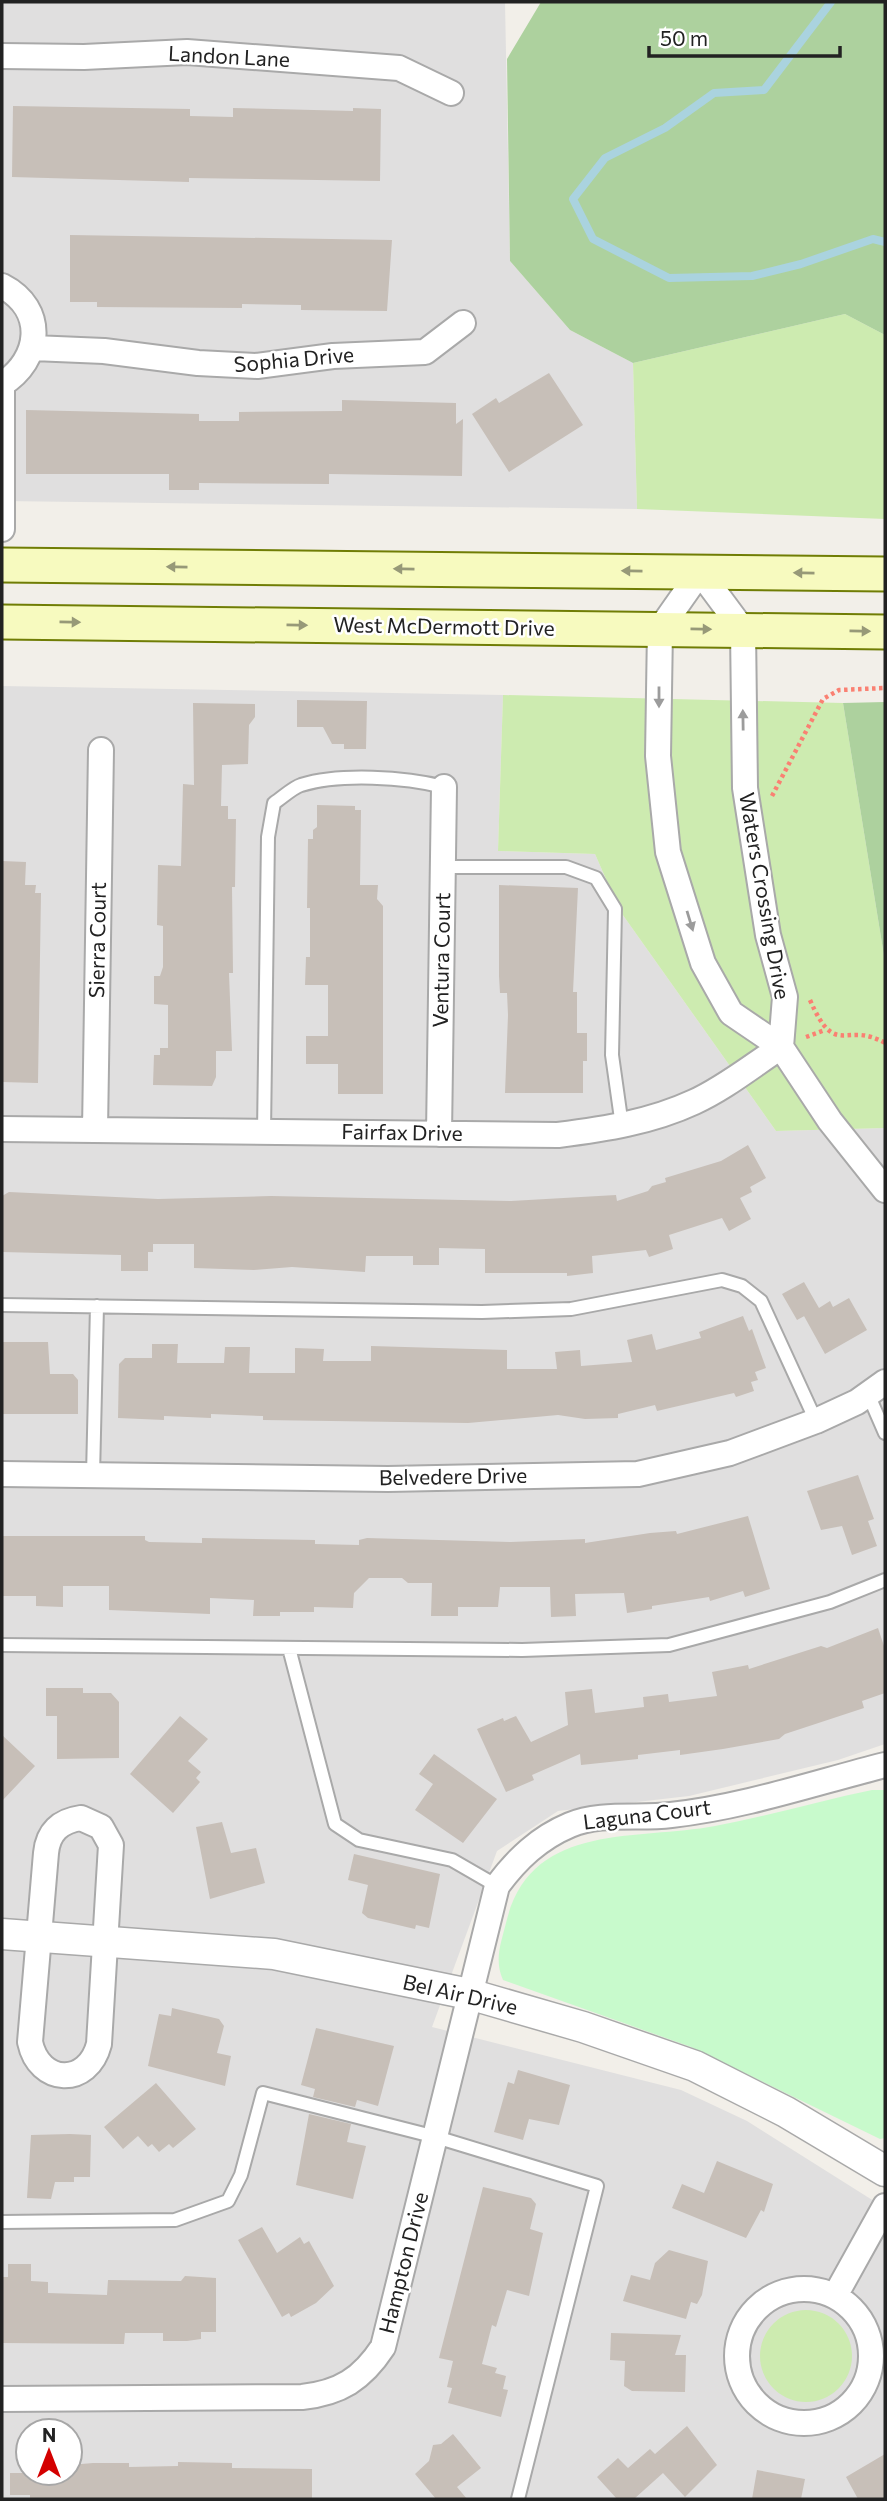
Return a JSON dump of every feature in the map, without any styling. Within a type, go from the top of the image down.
[{"type":"main road","points":[[2,565],[885,574]]},
{"type":"main road","name":"West McDermott Drive","points":[[2,622],[885,632]]},
{"type":"street","name":"Landon Lane","points":[[2,56],[84,57],[187,52],[399,68],[451,93]]},
{"type":"street","points":[[2,286],[16,295],[31,317],[33,348],[17,374],[2,384],[2,529]]},
{"type":"street","name":"Sophia Drive","points":[[33,348],[104,351],[208,364],[257,366],[333,356],[425,352],[463,323]]},
{"type":"street","points":[[660,629],[700,572],[743,630]]},
{"type":"street","name":"Waters Crossing Drive","points":[[660,629],[658,756],[668,852],[703,963],[731,1013],[781,1047],[830,1121],[885,1190]]},
{"type":"street","name":"Waters Crossing Drive","points":[[743,630],[745,788],[768,935],[785,997],[781,1047]]},
{"type":"street","name":"Sierra Court","points":[[95,1130],[102,750]]},
{"type":"street","name":"Ventura Court","points":[[439,1134],[444,786]]},
{"type":"street","name":"Fairfax Drive","points":[[2,1129],[558,1135],[622,1126],[658,1117],[696,1102],[781,1047]]},
{"type":"street","name":"Belvedere Drive","points":[[2,1474],[388,1479],[638,1474],[730,1453],[816,1421],[877,1388]]},
{"type":"street","name":"Laguna Court","points":[[470,1994],[497,1886],[536,1843],[572,1824],[612,1818],[670,1815],[747,1802],[885,1765]]},
{"type":"street","points":[[80,1818],[101,1827],[111,1845],[106,1942],[96,2055],[80,2071],[57,2075],[38,2063],[30,2042],[38,1937],[47,1842],[60,1825],[80,1818]]},
{"type":"street","name":"Bel Air Drive","points":[[2,1934],[274,1954],[470,1994],[583,2027],[695,2066],[786,2112],[885,2171]]},
{"type":"street","name":"Hampton Drive","points":[[2,2399],[302,2397],[327,2394],[350,2384],[369,2368],[383,2347],[470,1994]]},
{"type":"street","points":[[835,2296],[885,2206]]},
{"type":"street","points":[[814,2289],[835,2296],[853,2309],[866,2327],[872,2349],[861,2392],[846,2409],[825,2419],[803,2422],[781,2418],[761,2407],[747,2390],[739,2370],[737,2348],[743,2328],[755,2310],[772,2297],[793,2290],[814,2289]]},
{"type":"lane","points":[[264,1132],[268,837],[274,803],[300,785],[343,778],[422,781],[444,786]]},
{"type":"lane","points":[[443,867],[566,867],[596,878],[615,909],[612,1055],[622,1126]]},
{"type":"lane","points":[[2,1305],[482,1311],[572,1309],[722,1280],[742,1286],[761,1301],[816,1421]]},
{"type":"lane","points":[[93,1475],[97,1306]]},
{"type":"lane","points":[[877,1388],[885,1433]]},
{"type":"lane","points":[[2,1645],[522,1650],[669,1645],[830,1602],[885,1580]]},
{"type":"lane","points":[[289,1648],[335,1824],[359,1840],[452,1860],[497,1886]]},
{"type":"lane","points":[[2,2221],[175,2221],[228,2201],[241,2175],[263,2092],[436,2137],[597,2186],[518,2499]]},
{"type":"path","points":[[767,806],[823,699],[839,690],[885,688]]},
{"type":"path","points":[[805,989],[825,1030],[836,1037],[875,1037],[885,1043]]},
{"type":"shaded area","points":[[2,2],[505,2],[510,261],[570,330],[633,363],[637,509],[2,501]]},
{"type":"shaded area","points":[[2,686],[503,695],[498,851],[595,854],[620,911],[776,1131],[885,1128],[885,1744],[838,1760],[689,1796],[558,1811],[497,1851],[432,2027],[681,2090],[747,2121],[885,2208],[885,2499],[2,2499]]},
{"type":"green space","points":[[541,2],[885,2],[885,335],[845,314],[633,363],[570,330],[510,261],[507,59]]},
{"type":"green space","points":[[845,314],[885,335],[885,519],[637,509],[633,363]]},
{"type":"green space","points":[[503,695],[843,703],[885,962],[885,1128],[776,1131],[620,911],[595,854],[498,851]]},
{"type":"green space","points":[[885,702],[885,962],[843,703]]},
{"type":"green space","points":[[872,1790],[885,1790],[885,2138],[880,2139],[691,2047],[503,1980],[499,1952],[506,1923],[519,1890],[538,1867],[562,1851],[620,1836],[715,1826]]},
{"type":"green space","points":[[806,2310],[824,2313],[839,2323],[849,2338],[852,2356],[849,2374],[839,2389],[824,2399],[806,2402],[788,2399],[773,2389],[763,2374],[760,2356],[763,2338],[773,2323],[788,2313]]},
{"type":"building","points":[[13,106],[190,109],[190,116],[233,117],[233,108],[353,111],[353,108],[381,109],[380,181],[189,178],[189,182],[12,177]]},
{"type":"building","points":[[70,235],[392,240],[387,311],[301,310],[301,305],[242,304],[242,308],[97,307],[97,302],[70,302]]},
{"type":"building","points":[[549,373],[583,425],[509,472],[472,414],[496,398],[499,403]]},
{"type":"building","points":[[342,400],[456,403],[456,424],[463,419],[462,476],[329,474],[329,484],[199,483],[199,490],[169,490],[169,474],[26,474],[26,410],[199,414],[199,421],[239,421],[239,412],[342,411]]},
{"type":"building","points":[[297,700],[367,701],[366,749],[344,749],[344,744],[332,744],[323,727],[297,727]]},
{"type":"building","points":[[193,703],[255,704],[255,717],[249,725],[248,764],[222,765],[221,806],[228,806],[228,819],[236,819],[235,887],[232,887],[233,973],[229,973],[232,1051],[216,1051],[216,1077],[212,1086],[153,1085],[154,1055],[160,1055],[160,1048],[168,1048],[168,1005],[154,1004],[154,976],[160,976],[163,967],[163,926],[157,925],[158,865],[181,866],[183,784],[194,785]]},
{"type":"building","points":[[317,805],[355,806],[355,810],[361,810],[360,885],[378,885],[377,899],[383,906],[383,1094],[338,1094],[338,1064],[306,1064],[306,1036],[328,1036],[328,985],[305,985],[306,957],[310,957],[310,908],[307,908],[308,839],[313,839],[313,830],[317,827]]},
{"type":"building","points":[[2,861],[26,862],[25,885],[36,885],[35,893],[41,893],[38,1083],[2,1082]]},
{"type":"building","points":[[499,885],[578,888],[573,992],[577,992],[577,1033],[587,1033],[587,1061],[583,1061],[583,1093],[505,1093],[508,1015],[507,993],[500,993]]},
{"type":"building","points":[[748,1145],[766,1178],[750,1187],[752,1192],[740,1198],[751,1219],[729,1231],[722,1218],[669,1235],[673,1249],[649,1257],[646,1250],[592,1256],[593,1273],[567,1276],[567,1273],[485,1273],[485,1249],[439,1248],[439,1265],[413,1265],[413,1256],[366,1256],[365,1272],[292,1267],[254,1270],[194,1268],[194,1244],[153,1244],[153,1252],[148,1252],[148,1271],[121,1271],[121,1255],[2,1252],[2,1196],[9,1192],[158,1199],[271,1196],[511,1201],[616,1195],[617,1201],[648,1191],[652,1186],[666,1182],[665,1178],[721,1161]]},
{"type":"building","points":[[804,1282],[819,1308],[830,1301],[833,1307],[849,1298],[867,1330],[825,1354],[804,1316],[797,1320],[782,1294]]},
{"type":"building","points":[[743,1316],[749,1331],[752,1329],[766,1368],[755,1372],[758,1380],[751,1382],[754,1391],[736,1397],[734,1393],[657,1411],[655,1405],[618,1414],[618,1418],[585,1419],[558,1415],[468,1423],[263,1420],[263,1416],[211,1414],[211,1418],[118,1418],[119,1364],[125,1358],[152,1358],[152,1344],[178,1344],[177,1363],[224,1363],[225,1347],[250,1347],[249,1373],[295,1373],[295,1348],[324,1349],[323,1361],[371,1361],[371,1346],[507,1350],[507,1369],[557,1369],[555,1352],[580,1350],[581,1366],[632,1362],[627,1340],[652,1334],[656,1350],[701,1338],[699,1332]]},
{"type":"building","points":[[2,1342],[48,1342],[50,1374],[73,1374],[78,1380],[78,1414],[2,1414]]},
{"type":"building","points":[[858,1475],[874,1519],[868,1521],[877,1546],[852,1555],[842,1526],[821,1530],[807,1491]]},
{"type":"building","points":[[748,1516],[770,1589],[745,1597],[743,1591],[710,1601],[709,1597],[627,1613],[624,1593],[575,1594],[576,1616],[551,1617],[550,1587],[500,1587],[498,1607],[458,1607],[458,1616],[431,1616],[432,1583],[408,1583],[402,1578],[369,1578],[354,1593],[353,1608],[314,1607],[314,1612],[280,1612],[280,1616],[253,1616],[254,1600],[210,1598],[210,1614],[109,1610],[109,1586],[63,1586],[63,1607],[36,1606],[36,1596],[3,1596],[2,1536],[145,1536],[145,1540],[149,1542],[202,1543],[202,1538],[315,1540],[315,1544],[359,1545],[359,1540],[367,1538],[511,1542],[585,1539],[585,1543],[650,1533],[676,1531],[677,1534]]},
{"type":"building","points":[[878,1628],[885,1649],[885,1693],[862,1701],[864,1708],[785,1734],[779,1739],[680,1755],[680,1750],[638,1755],[638,1759],[581,1765],[580,1754],[532,1775],[534,1780],[506,1792],[477,1729],[503,1718],[504,1721],[516,1716],[531,1742],[568,1725],[565,1692],[592,1689],[595,1713],[644,1707],[643,1697],[668,1694],[669,1702],[717,1696],[712,1672],[748,1665],[749,1669],[821,1646],[827,1648]]},
{"type":"building","points":[[46,1688],[83,1688],[83,1693],[111,1693],[119,1702],[119,1758],[57,1759],[57,1716],[46,1716]]},
{"type":"building","points":[[180,1716],[208,1739],[188,1761],[201,1772],[196,1778],[200,1782],[173,1813],[130,1774]]},
{"type":"building","points":[[2,1735],[35,1766],[2,1801]]},
{"type":"building","points":[[434,1754],[497,1799],[463,1843],[415,1810],[433,1784],[419,1774]]},
{"type":"building","points":[[222,1822],[231,1853],[256,1848],[265,1883],[210,1899],[196,1827]]},
{"type":"building","points":[[354,1854],[440,1874],[429,1928],[416,1925],[415,1929],[368,1918],[362,1913],[368,1885],[348,1880]]},
{"type":"building","points":[[172,2008],[219,2019],[224,2026],[217,2053],[231,2056],[225,2086],[148,2066],[159,2014],[171,2016]]},
{"type":"building","points":[[316,2028],[394,2046],[378,2106],[357,2100],[355,2107],[313,2097],[315,2089],[301,2085]]},
{"type":"building","points":[[518,2070],[570,2085],[559,2125],[529,2119],[523,2140],[494,2132],[508,2082],[514,2084]]},
{"type":"building","points":[[156,2083],[196,2129],[173,2148],[169,2144],[159,2152],[152,2144],[148,2147],[138,2136],[123,2149],[104,2127]]},
{"type":"building","points":[[309,2114],[351,2124],[347,2142],[366,2146],[353,2199],[296,2185]]},
{"type":"building","points":[[31,2135],[91,2135],[90,2177],[74,2177],[74,2182],[55,2182],[51,2199],[27,2198]]},
{"type":"building","points":[[717,2161],[773,2184],[764,2212],[761,2210],[746,2238],[672,2208],[682,2184],[704,2193]]},
{"type":"building","points":[[483,2187],[531,2198],[536,2204],[530,2229],[543,2233],[529,2296],[507,2290],[496,2327],[492,2325],[482,2364],[497,2368],[495,2373],[506,2376],[503,2389],[508,2390],[501,2417],[448,2403],[452,2388],[447,2387],[453,2361],[439,2358]]},
{"type":"building","points":[[262,2227],[277,2253],[300,2237],[304,2244],[309,2241],[334,2286],[316,2303],[291,2317],[289,2313],[282,2317],[238,2240]]},
{"type":"building","points":[[669,2250],[708,2261],[702,2295],[697,2304],[691,2302],[686,2319],[623,2301],[631,2275],[650,2280],[655,2263]]},
{"type":"building","points":[[8,2264],[31,2264],[31,2281],[48,2282],[48,2293],[107,2295],[108,2280],[181,2281],[185,2276],[216,2278],[216,2332],[201,2332],[201,2339],[187,2341],[163,2341],[163,2333],[125,2333],[124,2344],[2,2343],[2,2277],[8,2277]]},
{"type":"building","points":[[611,2333],[681,2335],[675,2355],[686,2355],[685,2392],[632,2391],[624,2386],[625,2361],[610,2360]]},
{"type":"building","points":[[687,2426],[717,2465],[685,2497],[663,2473],[634,2499],[617,2499],[597,2477],[618,2458],[628,2468],[650,2449],[655,2454]]},
{"type":"building","points":[[453,2434],[481,2468],[457,2487],[467,2499],[436,2499],[415,2474],[429,2461],[433,2445],[441,2444]]},
{"type":"building","points":[[885,2454],[885,2499],[858,2499],[846,2477]]},
{"type":"building","points":[[178,2462],[232,2463],[232,2468],[312,2469],[312,2499],[30,2499],[30,2495],[10,2495],[10,2473],[14,2473],[14,2487],[84,2487],[84,2464],[129,2463],[129,2467],[178,2466]]},
{"type":"building","points":[[757,2470],[805,2479],[801,2499],[752,2499]]},
{"type":"waterway","points":[[831,2],[764,90],[714,93],[665,128],[605,158],[573,199],[593,239],[669,278],[752,276],[801,264],[873,239],[885,242]]}]
